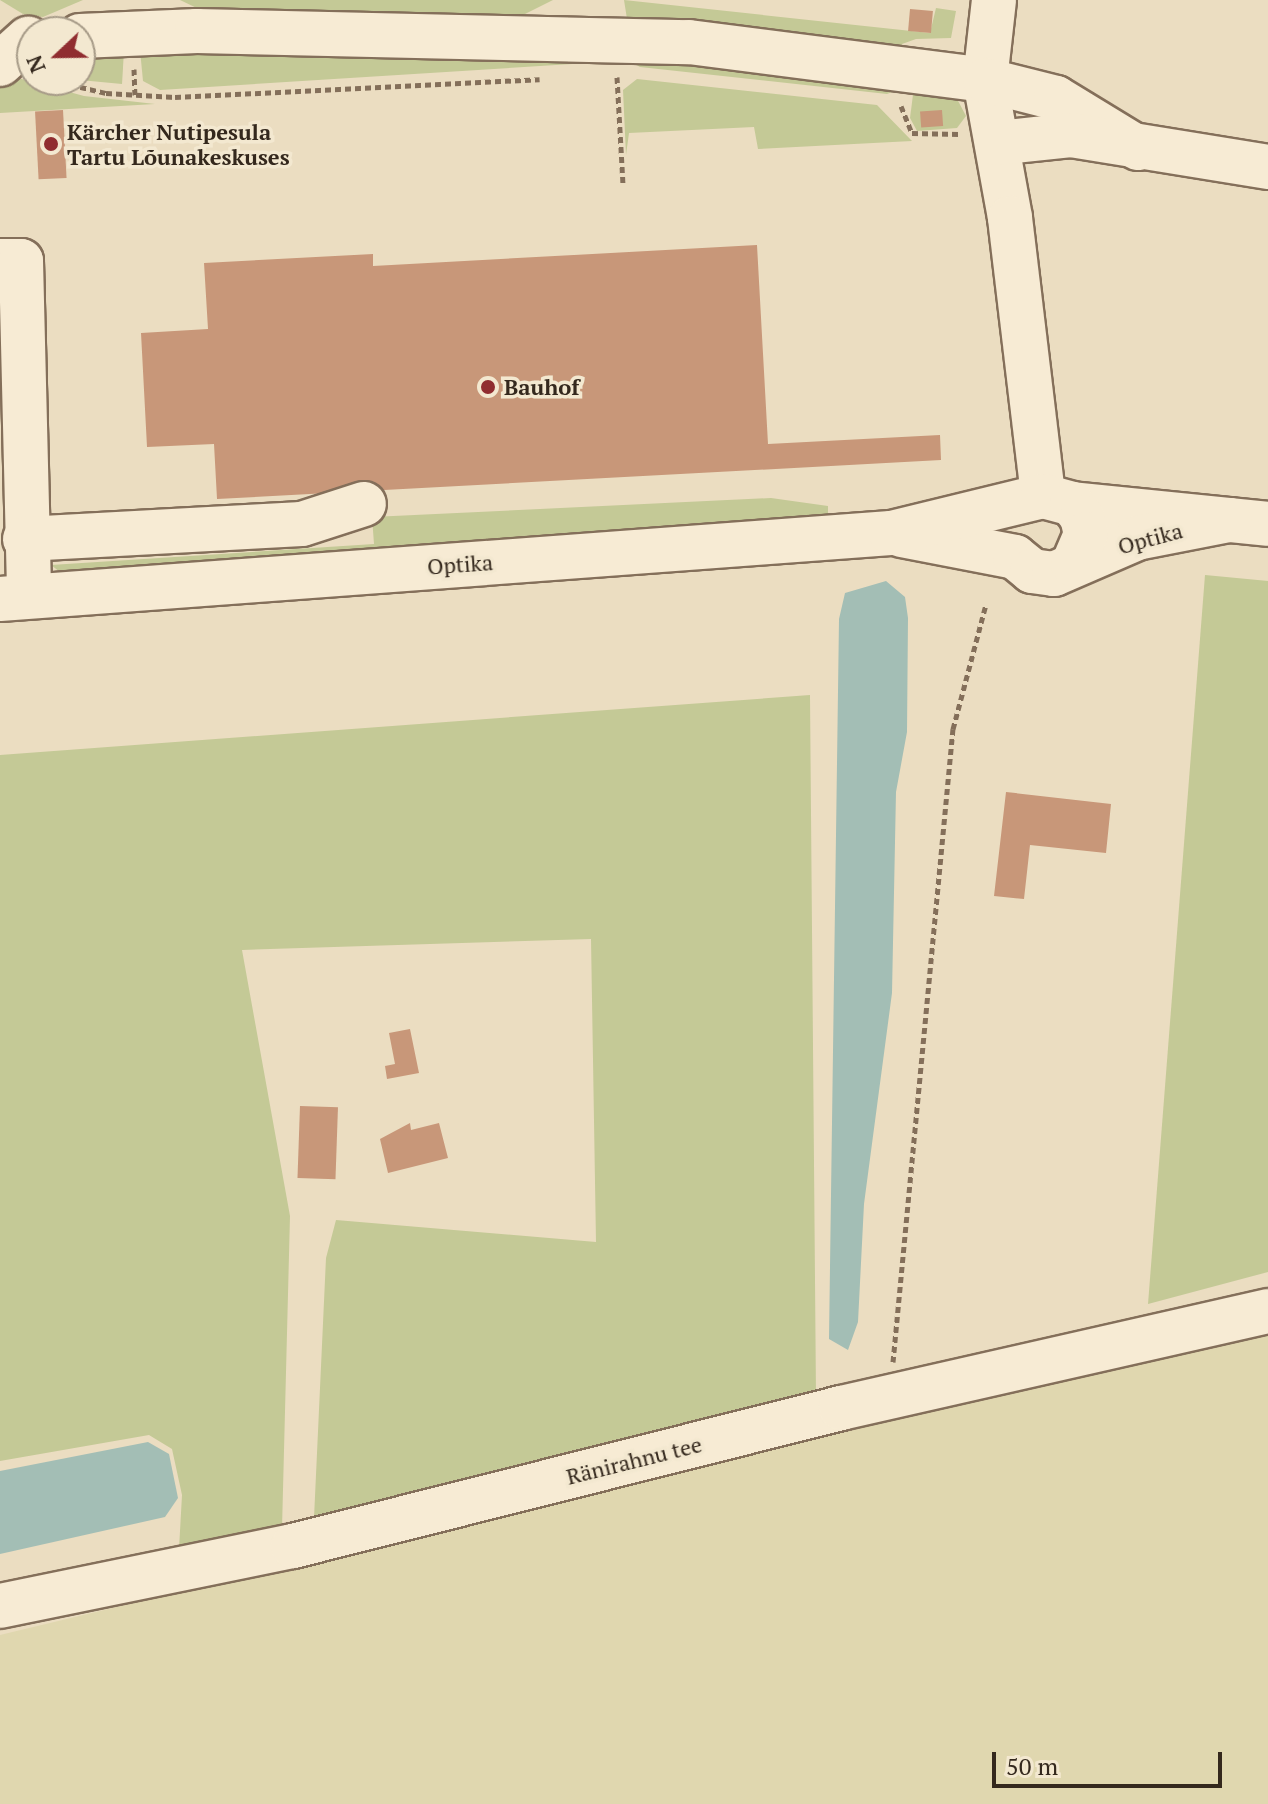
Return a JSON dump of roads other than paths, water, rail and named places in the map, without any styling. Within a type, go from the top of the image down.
[{"type":"street","points":[[90,16],[109,0]]},
{"type":"street","points":[[162,0],[197,31]]},
{"type":"street","points":[[994,0],[985,80],[1058,500],[1086,534],[1073,564]]},
{"type":"street","points":[[96,35],[197,31],[609,50],[689,42],[985,80],[1056,98],[1138,148]]},
{"type":"street","points":[[997,143],[1071,135],[1268,167]]},
{"type":"street","points":[[0,261],[21,261],[30,481],[25,539],[10,595]]},
{"type":"street","points":[[1015,557],[1008,539],[1011,518],[1024,503],[1058,500]]},
{"type":"street","name":"Optika","points":[[10,595],[891,533],[1058,500],[1249,522]]},
{"type":"street","points":[[25,539],[302,524],[364,504]]},
{"type":"street","name":"Optika","points":[[891,533],[1015,557],[1032,571],[1054,574],[1137,538],[1249,522]]},
{"type":"street","name":"Ränirahnu tee","points":[[0,1606],[293,1546],[895,1395],[1268,1311]]},
{"type":"water","points":[[886,581],[905,597],[908,618],[907,732],[896,792],[892,993],[864,1204],[858,1322],[848,1350],[829,1339],[839,619],[845,593]]},
{"type":"water","points":[[148,1442],[169,1454],[178,1498],[165,1517],[0,1554],[0,1471]]},
{"type":"place","name":"Kärcher Nutipesula Tartu Lõunakeskuses","points":[[51,144]]},
{"type":"place","name":"Bauhof","points":[[488,387]]}]
